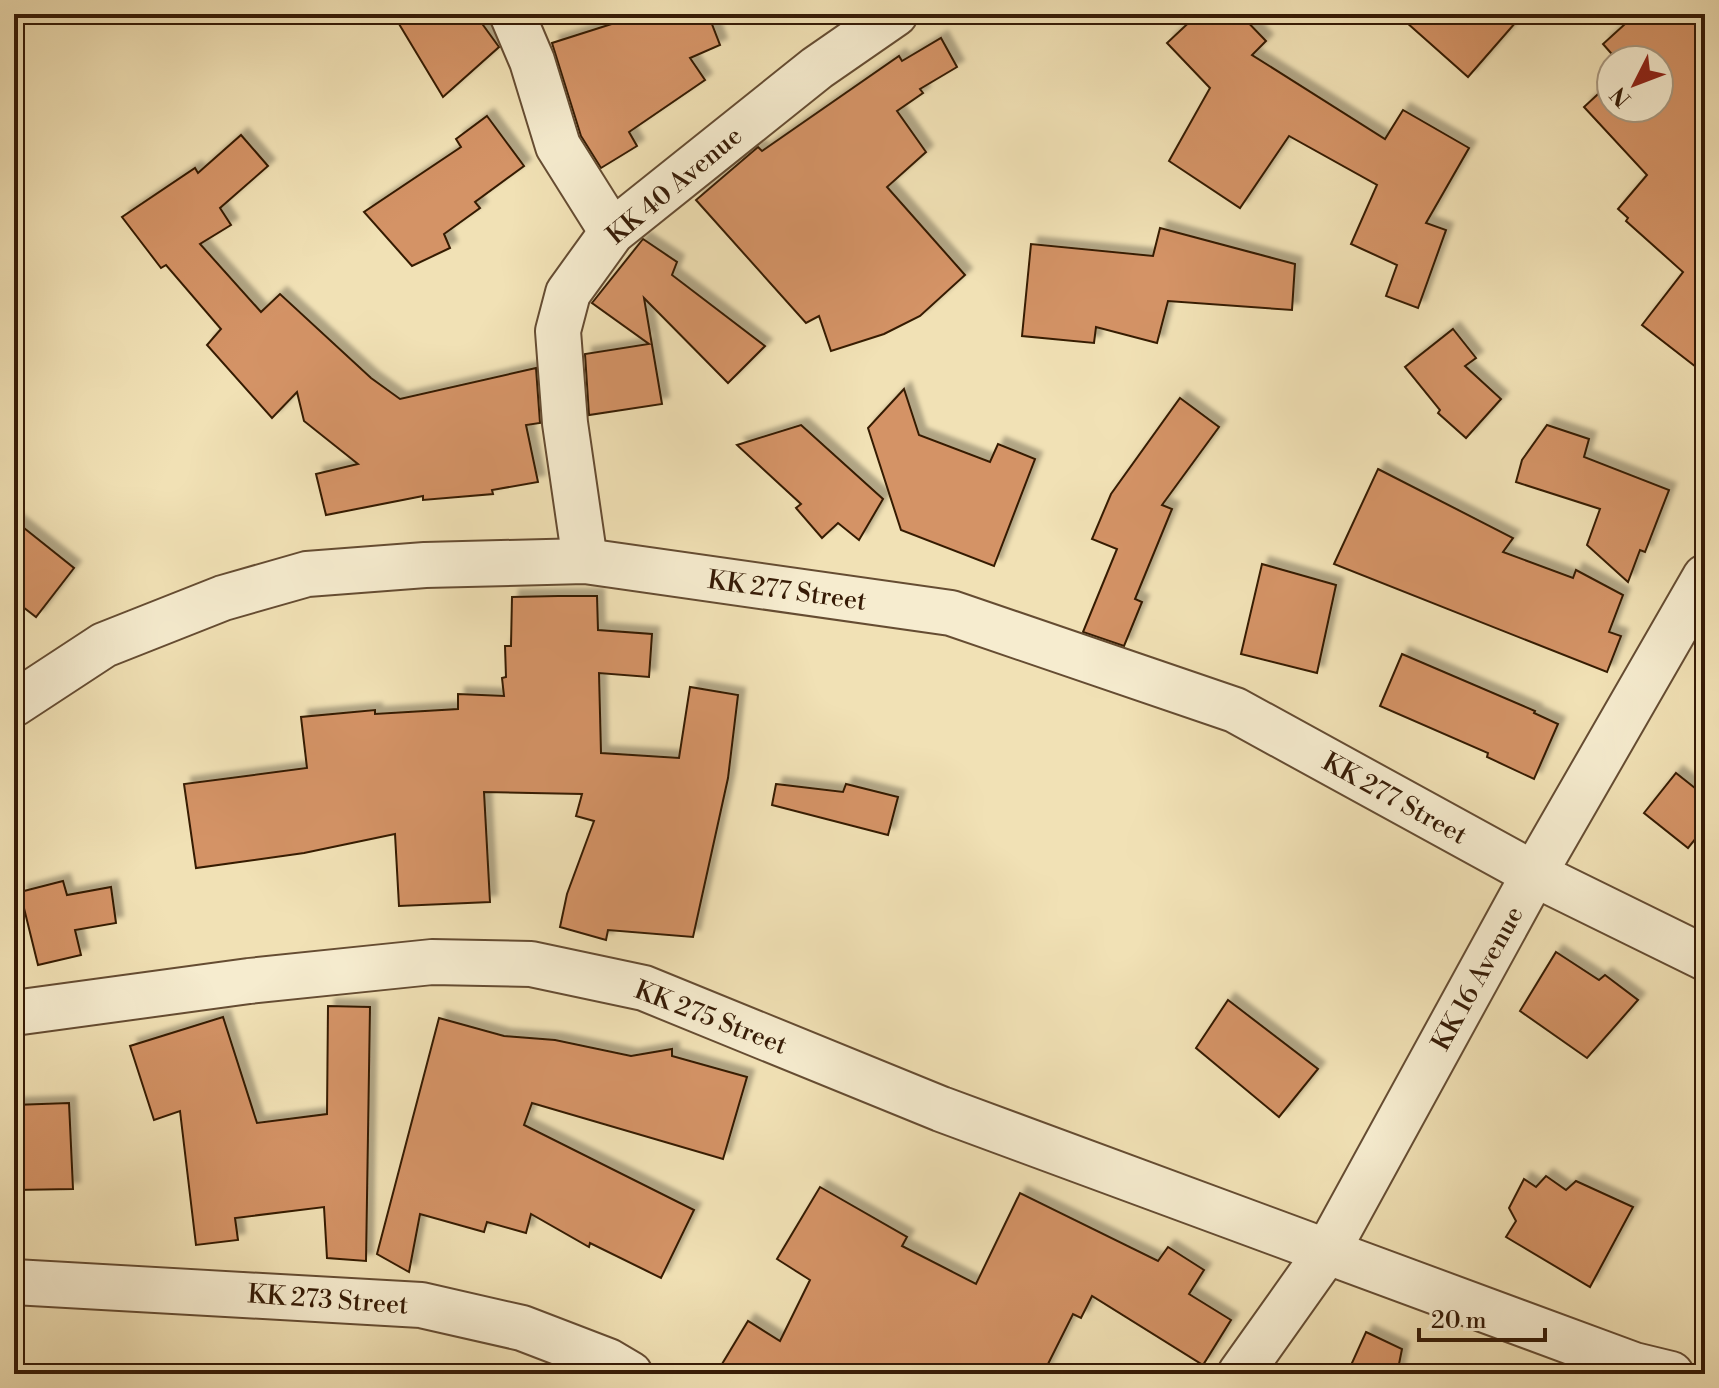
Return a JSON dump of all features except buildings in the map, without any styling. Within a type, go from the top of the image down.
[{"type":"street","points":[[512,14],[532,61],[558,146],[612,232]]},
{"type":"street","name":"KK 40 Avenue","points":[[585,561],[565,423],[558,331],[568,293],[612,232],[817,68],[895,14]]},
{"type":"street","name":"KK 277 Street","points":[[14,704],[104,645],[223,598],[307,574],[425,565],[585,561],[951,613],[1235,710],[1534,874],[1705,958]]},
{"type":"street","name":"KK 16 Avenue","points":[[1240,1374],[1328,1250],[1534,874],[1705,577]]},
{"type":"street","name":"KK 275 Street","points":[[14,1013],[249,981],[417,964],[531,964],[644,988],[941,1109],[1634,1365],[1671,1374]]},
{"type":"street","name":"KK 273 Street","points":[[14,1282],[421,1305],[522,1328],[608,1361],[630,1374]]}]
